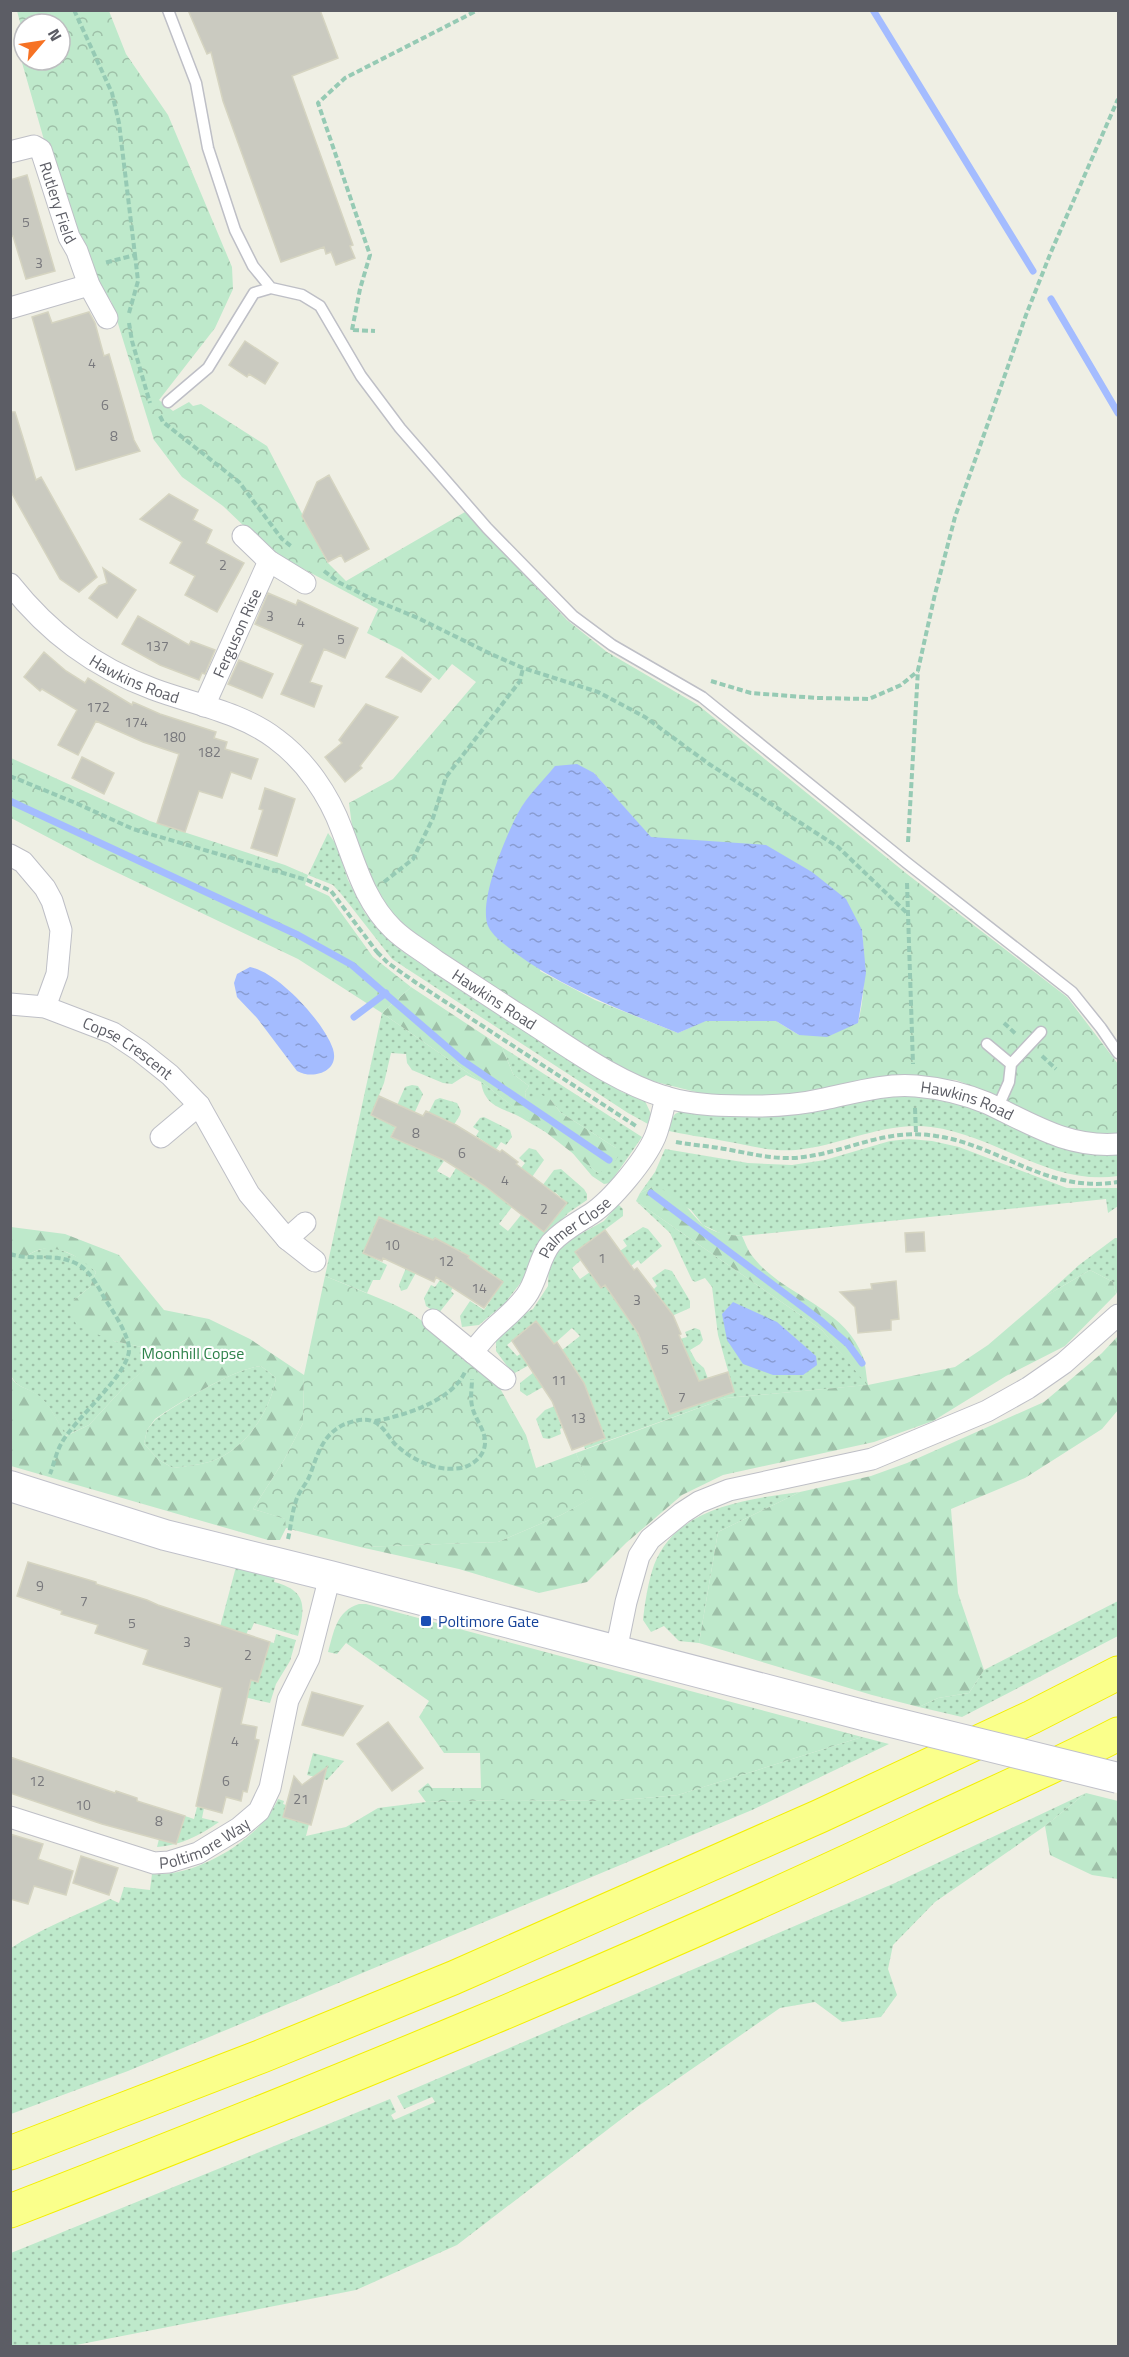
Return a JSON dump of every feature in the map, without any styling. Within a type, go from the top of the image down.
[{"type":"highway","points":[[10,2153],[262,2056],[453,1978],[820,1816],[1032,1717],[1119,1673]]},
{"type":"highway","points":[[10,2211],[281,2106],[651,1950],[839,1866],[1119,1734]]},
{"type":"main road","points":[[10,1486],[165,1535],[867,1716],[1119,1778]]},
{"type":"street","name":"Rutlery Field","points":[[10,152],[34,146],[40,150],[69,237],[106,318]]},
{"type":"street","points":[[10,308],[86,277]]},
{"type":"street","points":[[243,536],[269,561],[305,583]]},
{"type":"street","name":"Ferguson Rise","points":[[204,706],[269,561]]},
{"type":"street","name":"Hawkins Road","points":[[10,584],[35,614],[60,638],[100,665],[147,687],[204,706],[260,729],[276,739],[296,757],[320,786],[340,826],[366,894],[395,931],[477,989],[626,1082],[666,1097],[709,1105],[788,1105],[886,1088],[914,1086],[963,1095],[1070,1141],[1119,1144]]},
{"type":"street","points":[[10,855],[23,862],[45,888],[52,901],[61,930],[57,974],[45,1006]]},
{"type":"street","name":"Copse Crescent","points":[[10,1004],[45,1006],[113,1033],[140,1051],[170,1076],[199,1105],[249,1194],[287,1239],[315,1261]]},
{"type":"street","name":"Palmer Close","points":[[473,1353],[482,1338],[525,1298],[534,1283],[544,1252],[552,1242],[572,1225],[592,1214],[614,1195],[651,1144],[666,1097]]},
{"type":"street","points":[[161,1137],[199,1105]]},
{"type":"street","points":[[287,1239],[305,1223]]},
{"type":"street","points":[[616,1651],[626,1602],[639,1556],[650,1539],[682,1513],[699,1502],[729,1490],[872,1459],[987,1411],[1028,1388],[1065,1363],[1119,1315]]},
{"type":"street","points":[[433,1320],[505,1379]]},
{"type":"street","name":"Poltimore Way","points":[[10,1817],[154,1863],[169,1862],[198,1854],[239,1828],[259,1811],[270,1788],[288,1700],[309,1658],[330,1576]]},
{"type":"lane","points":[[168,10],[196,83],[208,148],[235,230],[253,266],[271,288]]},
{"type":"lane","points":[[168,402],[208,368],[254,293],[271,288],[302,295],[320,306],[361,376],[400,428],[487,528],[573,616],[612,645],[702,697],[907,863],[1072,992],[1119,1053]]},
{"type":"lane","points":[[997,1109],[1008,1082],[1011,1064],[1041,1032]]},
{"type":"lane","points":[[987,1044],[1011,1064]]},
{"type":"path","points":[[74,10],[112,93],[119,123],[138,281],[128,318],[132,341],[150,402],[164,422],[239,482],[282,539],[298,552]]},
{"type":"path","points":[[352,329],[370,255],[318,103],[345,78],[478,10]]},
{"type":"path","points":[[916,1133],[907,863],[918,670],[934,594],[955,517],[1050,252],[1119,99]]},
{"type":"path","points":[[86,277],[135,255]]},
{"type":"path","points":[[338,337],[352,329],[375,332]]},
{"type":"path","points":[[323,570],[340,583],[418,618],[446,634],[523,668],[597,692],[645,717],[709,764],[838,847],[908,914]]},
{"type":"path","points":[[366,894],[413,859],[433,818],[446,777],[520,681],[523,668]]},
{"type":"path","points":[[674,680],[693,678],[752,693],[869,699],[901,685],[918,670]]},
{"type":"path","points":[[10,776],[78,804],[132,830],[297,877],[331,891],[377,952],[395,931]]},
{"type":"path","points":[[10,1254],[35,1258],[50,1256],[61,1258],[85,1269],[111,1308],[129,1349],[124,1367],[61,1444],[42,1497]]},
{"type":"path","points":[[375,1421],[395,1444],[410,1456],[426,1464],[453,1469],[471,1464],[484,1450],[485,1440],[472,1408],[472,1378],[469,1363],[473,1353]]},
{"type":"path","points":[[288,1542],[297,1497],[310,1476],[322,1443],[331,1433],[352,1421],[375,1421],[395,1417],[423,1406],[441,1396],[464,1376]]},
{"type":"green space","points":[[17,11],[109,11],[126,54],[168,115],[232,267],[233,289],[215,328],[159,400],[173,411],[189,402],[193,406],[201,404],[267,446],[327,562],[346,581],[465,512],[567,620],[607,652],[698,705],[907,874],[1067,997],[1118,1064],[1118,1135],[1071,1133],[987,1092],[956,1080],[914,1078],[786,1096],[708,1095],[628,1075],[437,953],[392,914],[362,857],[352,826],[349,803],[393,779],[476,682],[452,664],[439,680],[401,650],[367,633],[378,609],[270,551],[223,506],[182,477],[154,440],[111,301],[95,280],[44,140],[25,72],[72,72],[72,12]],"holes":[[[594,773],[651,838],[862,930],[864,976],[858,1023],[799,1035],[776,1021],[705,1021],[678,1033],[595,1000],[540,971]]]},
{"type":"green space","points":[[11,758],[150,821],[285,865],[308,875],[305,885],[329,896],[373,957],[411,987],[382,1013],[298,959],[95,862],[11,818]]},
{"type":"green space","points":[[328,833],[336,844],[348,880],[365,913],[382,933],[402,951],[481,1004],[510,1016],[622,1092],[645,1101],[651,1114],[648,1124],[392,959],[333,885],[308,875]]},
{"type":"green space","points":[[411,987],[502,1047],[513,1074],[529,1086],[525,1092],[526,1098],[540,1094],[551,1100],[560,1112],[616,1148],[619,1156],[607,1170],[598,1173],[484,1084],[382,1013]]},
{"type":"green space","points":[[382,1013],[484,1084],[548,1133],[488,1100],[481,1082],[466,1075],[452,1084],[443,1083],[412,1070],[407,1063],[406,1054],[391,1053],[384,1083],[371,1115],[389,1124],[405,1087],[418,1086],[423,1094],[414,1114],[404,1109],[391,1136],[430,1154],[445,1120],[429,1112],[435,1100],[440,1098],[457,1103],[461,1111],[460,1115],[435,1155],[444,1161],[437,1171],[450,1178],[456,1168],[472,1177],[491,1146],[476,1136],[479,1131],[473,1127],[480,1118],[484,1117],[510,1130],[512,1137],[506,1145],[501,1142],[494,1152],[512,1207],[499,1224],[508,1231],[521,1215],[544,1232],[567,1203],[555,1192],[550,1198],[539,1190],[554,1170],[561,1169],[587,1194],[587,1200],[568,1213],[540,1244],[522,1281],[505,1303],[479,1325],[462,1327],[460,1316],[470,1301],[484,1310],[502,1283],[457,1281],[469,1256],[435,1238],[407,1289],[401,1291],[399,1285],[406,1268],[379,1217],[364,1253],[387,1265],[380,1280],[373,1280],[367,1293],[325,1276]]},
{"type":"green space","points":[[502,1047],[642,1137],[610,1183],[604,1184],[592,1176],[570,1150],[598,1173],[616,1148],[560,1112],[551,1100],[526,1098],[525,1092],[529,1086],[513,1074]]},
{"type":"green space","points":[[934,1093],[1118,1150],[1118,1176],[1093,1177],[1069,1174],[978,1139],[931,1127],[896,1128],[796,1150],[760,1148],[665,1130],[675,1114],[681,1111]]},
{"type":"green space","points":[[909,1139],[959,1147],[1067,1188],[1118,1188],[1118,1206],[1108,1213],[1106,1199],[742,1236],[722,1234],[703,1225],[691,1210],[652,1187],[640,1193],[655,1172],[665,1149],[748,1163],[792,1165],[825,1160],[890,1141]]},
{"type":"green space","points":[[529,1148],[536,1150],[544,1160],[532,1177],[521,1168],[525,1163],[519,1158]]},
{"type":"green space","points":[[652,1187],[675,1196],[701,1223],[710,1229],[742,1236],[750,1253],[763,1268],[842,1325],[854,1339],[863,1357],[868,1385],[955,1367],[988,1345],[1044,1297],[1090,1270],[1113,1282],[1116,1294],[1065,1346],[1006,1376],[933,1421],[874,1442],[723,1475],[682,1495],[626,1543],[587,1582],[539,1593],[459,1569],[360,1547],[498,1542],[561,1515],[593,1497],[576,1453],[726,1398],[867,1385],[822,1330],[636,1201],[640,1193]]},
{"type":"green space","points":[[636,1201],[822,1330],[868,1385],[726,1398],[585,1449],[584,1446],[605,1437],[589,1396],[555,1409],[562,1428],[560,1429],[561,1434],[549,1439],[543,1438],[536,1419],[545,1410],[557,1405],[535,1375],[543,1387],[527,1396],[520,1391],[520,1383],[580,1336],[572,1328],[554,1344],[535,1322],[507,1345],[517,1356],[522,1353],[531,1364],[513,1374],[496,1351],[496,1336],[518,1317],[533,1309],[548,1286],[549,1262],[564,1243],[604,1221],[618,1204],[623,1209],[623,1216],[575,1252],[581,1260],[572,1268],[580,1279],[590,1272],[624,1271],[627,1275],[608,1289],[634,1326],[657,1286],[652,1278],[665,1269],[672,1271],[690,1301],[690,1308],[638,1331],[680,1339],[687,1337],[685,1332],[695,1328],[700,1330],[703,1340],[690,1350],[696,1361],[704,1368],[715,1398],[734,1392],[718,1335],[712,1287],[705,1278],[695,1282],[692,1280],[670,1233]],"holes":[[[656,1375],[703,1402],[670,1414]]]},
{"type":"green space","name":"Moonhill Copse","points":[[11,1227],[65,1234],[119,1255],[164,1310],[209,1319],[250,1339],[304,1375],[303,1423],[284,1460],[253,1509],[286,1519],[286,1528],[280,1540],[268,1540],[11,1466],[10,1375],[19,1385],[34,1392],[46,1403],[66,1436],[89,1425],[127,1384],[157,1359],[155,1350],[114,1341],[77,1326],[69,1310],[74,1300],[90,1287],[96,1272],[74,1255],[51,1248],[40,1250],[29,1254],[11,1276]],"holes":[[[261,1366],[276,1378],[268,1404],[254,1429],[234,1449],[222,1457],[205,1463],[173,1468],[159,1460],[144,1444],[147,1430],[155,1419],[221,1380],[249,1368]]]},
{"type":"green space","points":[[643,1227],[648,1229],[662,1246],[641,1264],[638,1260],[631,1266],[620,1251],[627,1246],[623,1240]]},
{"type":"green space","points":[[1118,1238],[1118,1290],[1116,1294],[1113,1282],[1090,1270],[1044,1297],[1079,1265]]},
{"type":"green space","points":[[54,1247],[84,1260],[96,1272],[90,1287],[74,1300],[114,1341],[155,1350],[157,1360],[127,1384],[89,1425],[65,1436],[46,1403],[33,1392],[19,1385],[11,1375],[10,1276],[28,1255]]},
{"type":"green space","points":[[325,1276],[393,1304],[429,1326],[497,1383],[526,1435],[536,1468],[576,1453],[594,1497],[561,1515],[498,1542],[360,1547],[286,1528],[285,1519],[253,1509],[284,1460],[303,1423],[304,1375]]},
{"type":"green space","points":[[440,1280],[453,1287],[451,1291],[454,1294],[438,1314],[426,1306],[424,1298],[431,1285],[435,1287]]},
{"type":"green space","points":[[1118,1336],[1118,1410],[1102,1429],[1025,1478],[951,1509],[958,1593],[984,1670],[969,1693],[938,1698],[919,1707],[699,1643],[718,1532],[800,1492],[871,1476],[907,1463],[1044,1402],[1102,1353]]},
{"type":"green space","points":[[261,1366],[276,1378],[268,1404],[254,1429],[234,1449],[222,1457],[196,1465],[173,1468],[159,1460],[144,1444],[147,1430],[165,1413],[221,1380],[249,1368]]},
{"type":"green space","points":[[800,1492],[718,1532],[699,1643],[679,1641],[664,1626],[651,1632],[643,1620],[650,1578],[664,1545],[679,1530],[715,1509],[758,1498]]},
{"type":"green space","points":[[237,1563],[276,1574],[274,1582],[293,1590],[298,1595],[302,1617],[298,1636],[254,1623],[246,1635],[220,1627]]},
{"type":"green space","points":[[1118,1601],[1118,1636],[962,1717],[919,1707],[938,1698],[969,1693],[984,1670]]},
{"type":"green space","points":[[359,1604],[862,1737],[678,1795],[611,1801],[426,1802],[418,1791],[428,1783],[432,1788],[481,1788],[480,1753],[444,1753],[419,1717],[429,1701],[346,1643],[337,1654],[328,1652],[337,1623],[345,1612]]},
{"type":"green space","points":[[276,1634],[296,1640],[290,1661],[276,1684],[270,1703],[221,1692],[225,1665],[237,1675],[258,1682],[270,1642],[274,1643]]},
{"type":"green space","points":[[862,1737],[889,1744],[752,1810],[128,2071],[11,2114],[11,1948],[47,1928],[110,1899],[119,1903],[124,1887],[150,1890],[152,1874],[169,1874],[187,1870],[225,1853],[257,1828],[278,1799],[284,1801],[283,1804],[286,1805],[283,1817],[309,1824],[306,1836],[346,1827],[378,1808],[426,1802],[611,1801],[678,1795]]},
{"type":"green space","points":[[313,1753],[344,1761],[327,1780],[307,1775]]},
{"type":"green space","points":[[1086,1793],[1045,1826],[935,1902],[893,1945],[888,1969],[897,1995],[881,2017],[842,2022],[815,2002],[780,2008],[637,2107],[457,2245],[356,2290],[71,2346],[11,2346],[11,2253],[390,2099],[396,2112],[391,2115],[394,2120],[435,2102],[432,2097],[404,2109],[397,2096],[895,1883]]},
{"type":"green space","points":[[1086,1793],[1118,1801],[1118,1879],[1092,1875],[1050,1855],[1045,1826]]},
{"type":"green space","points":[[197,1807],[204,1808],[202,1818],[219,1822],[197,1836],[176,1844],[185,1816],[194,1819]]},
{"type":"green space","points":[[159,1839],[175,1844],[166,1846],[157,1847]]},
{"type":"water","points":[[577,764],[594,773],[651,837],[766,845],[812,872],[846,899],[862,930],[866,973],[858,1023],[827,1037],[799,1035],[776,1021],[706,1021],[678,1033],[573,988],[533,965],[493,934],[488,926],[486,915],[487,901],[495,869],[513,823],[530,795],[555,766]]},
{"type":"water","points":[[250,967],[274,978],[286,988],[320,1026],[333,1049],[334,1057],[333,1063],[324,1072],[310,1075],[297,1071],[257,1018],[237,997],[234,983],[237,974]]},
{"type":"water","points":[[733,1302],[777,1322],[816,1356],[817,1365],[803,1375],[773,1375],[743,1364],[727,1340],[722,1314]]},
{"type":"building","points":[[188,10],[320,10],[338,58],[292,76],[353,245],[350,246],[355,258],[336,265],[331,252],[326,254],[324,247],[281,262],[223,101],[211,52],[207,54]]},
{"type":"building","points":[[27,175],[55,271],[26,279],[13,236],[10,237],[10,180]]},
{"type":"building","points":[[48,312],[52,323],[89,312],[95,323],[104,356],[109,354],[134,440],[140,451],[76,470],[32,317]]},
{"type":"building","points":[[245,341],[278,363],[265,384],[249,374],[247,377],[229,365]]},
{"type":"building","points":[[10,412],[15,412],[36,480],[41,477],[97,577],[79,592],[60,579],[10,490]]},
{"type":"building","points":[[329,475],[369,549],[345,562],[341,555],[328,562],[302,516],[317,482]]},
{"type":"building","points":[[169,494],[198,510],[193,520],[212,530],[206,543],[244,563],[217,612],[185,595],[195,576],[170,563],[182,542],[140,519]]},
{"type":"building","points":[[103,568],[136,590],[117,618],[89,598],[99,586],[107,583]]},
{"type":"building","points":[[268,593],[296,605],[298,600],[358,628],[345,658],[324,649],[310,682],[322,686],[314,707],[281,694],[303,645],[255,624]]},
{"type":"building","points":[[138,616],[189,645],[191,641],[215,650],[205,674],[202,673],[199,680],[160,665],[122,644]]},
{"type":"building","points":[[44,652],[66,671],[85,683],[88,678],[132,705],[133,702],[160,714],[216,732],[214,738],[227,742],[225,749],[258,759],[251,779],[231,772],[222,798],[199,791],[185,832],[157,823],[179,754],[143,742],[96,721],[78,755],[58,745],[77,710],[42,689],[40,691],[24,677]]},
{"type":"building","points":[[402,657],[431,679],[421,692],[386,677]]},
{"type":"building","points":[[239,660],[273,674],[262,698],[228,684]]},
{"type":"building","points":[[366,704],[398,717],[360,766],[362,768],[345,782],[325,757],[342,743],[339,740]]},
{"type":"building","points":[[82,757],[114,773],[104,794],[72,778]]},
{"type":"building","points":[[265,788],[295,799],[277,856],[251,848],[263,810],[259,809]]},
{"type":"building","points":[[379,1096],[423,1116],[426,1111],[456,1125],[500,1152],[502,1150],[518,1162],[516,1164],[567,1203],[544,1232],[485,1186],[444,1160],[391,1137],[396,1127],[371,1115]]},
{"type":"building","points":[[379,1217],[433,1240],[435,1238],[469,1256],[468,1258],[503,1282],[484,1308],[436,1277],[434,1282],[383,1258],[382,1261],[363,1253]]},
{"type":"building","points":[[605,1230],[634,1270],[637,1268],[673,1315],[699,1381],[728,1372],[734,1392],[670,1414],[638,1333],[605,1285],[601,1288],[575,1252]]},
{"type":"building","points":[[924,1232],[925,1251],[906,1252],[905,1233]]},
{"type":"building","points":[[896,1281],[899,1319],[891,1320],[891,1330],[858,1333],[855,1307],[840,1292],[872,1289],[871,1284]]},
{"type":"building","points":[[536,1321],[554,1344],[557,1342],[584,1383],[605,1438],[572,1450],[552,1401],[512,1341]]},
{"type":"building","points":[[28,1562],[96,1582],[96,1584],[270,1642],[258,1682],[251,1680],[241,1724],[257,1727],[255,1739],[259,1740],[247,1792],[243,1791],[241,1801],[226,1797],[222,1813],[196,1806],[222,1688],[143,1664],[148,1650],[95,1633],[98,1625],[61,1614],[62,1611],[17,1596]]},
{"type":"building","points":[[312,1692],[363,1706],[343,1736],[302,1725]]},
{"type":"building","points":[[388,1722],[423,1768],[392,1791],[357,1744]]},
{"type":"building","points":[[10,1757],[185,1816],[176,1844],[102,1824],[10,1793]]},
{"type":"building","points":[[327,1767],[311,1825],[283,1817],[294,1776],[302,1785]]},
{"type":"building","points":[[10,1834],[43,1844],[38,1859],[73,1871],[66,1895],[34,1886],[28,1904],[10,1899]]},
{"type":"building","points":[[81,1856],[118,1868],[109,1895],[73,1883]]},
{"type":"waterway","points":[[873,10],[1033,271]]},
{"type":"waterway","points":[[1051,299],[1118,413]]},
{"type":"waterway","points":[[10,801],[298,935],[352,965],[463,1061],[609,1160]]},
{"type":"waterway","points":[[354,1017],[386,993]]},
{"type":"waterway","points":[[651,1193],[820,1320],[848,1344],[862,1363]]},
{"type":"place","name":"Poltimore Gate","points":[[426,1621]]}]
